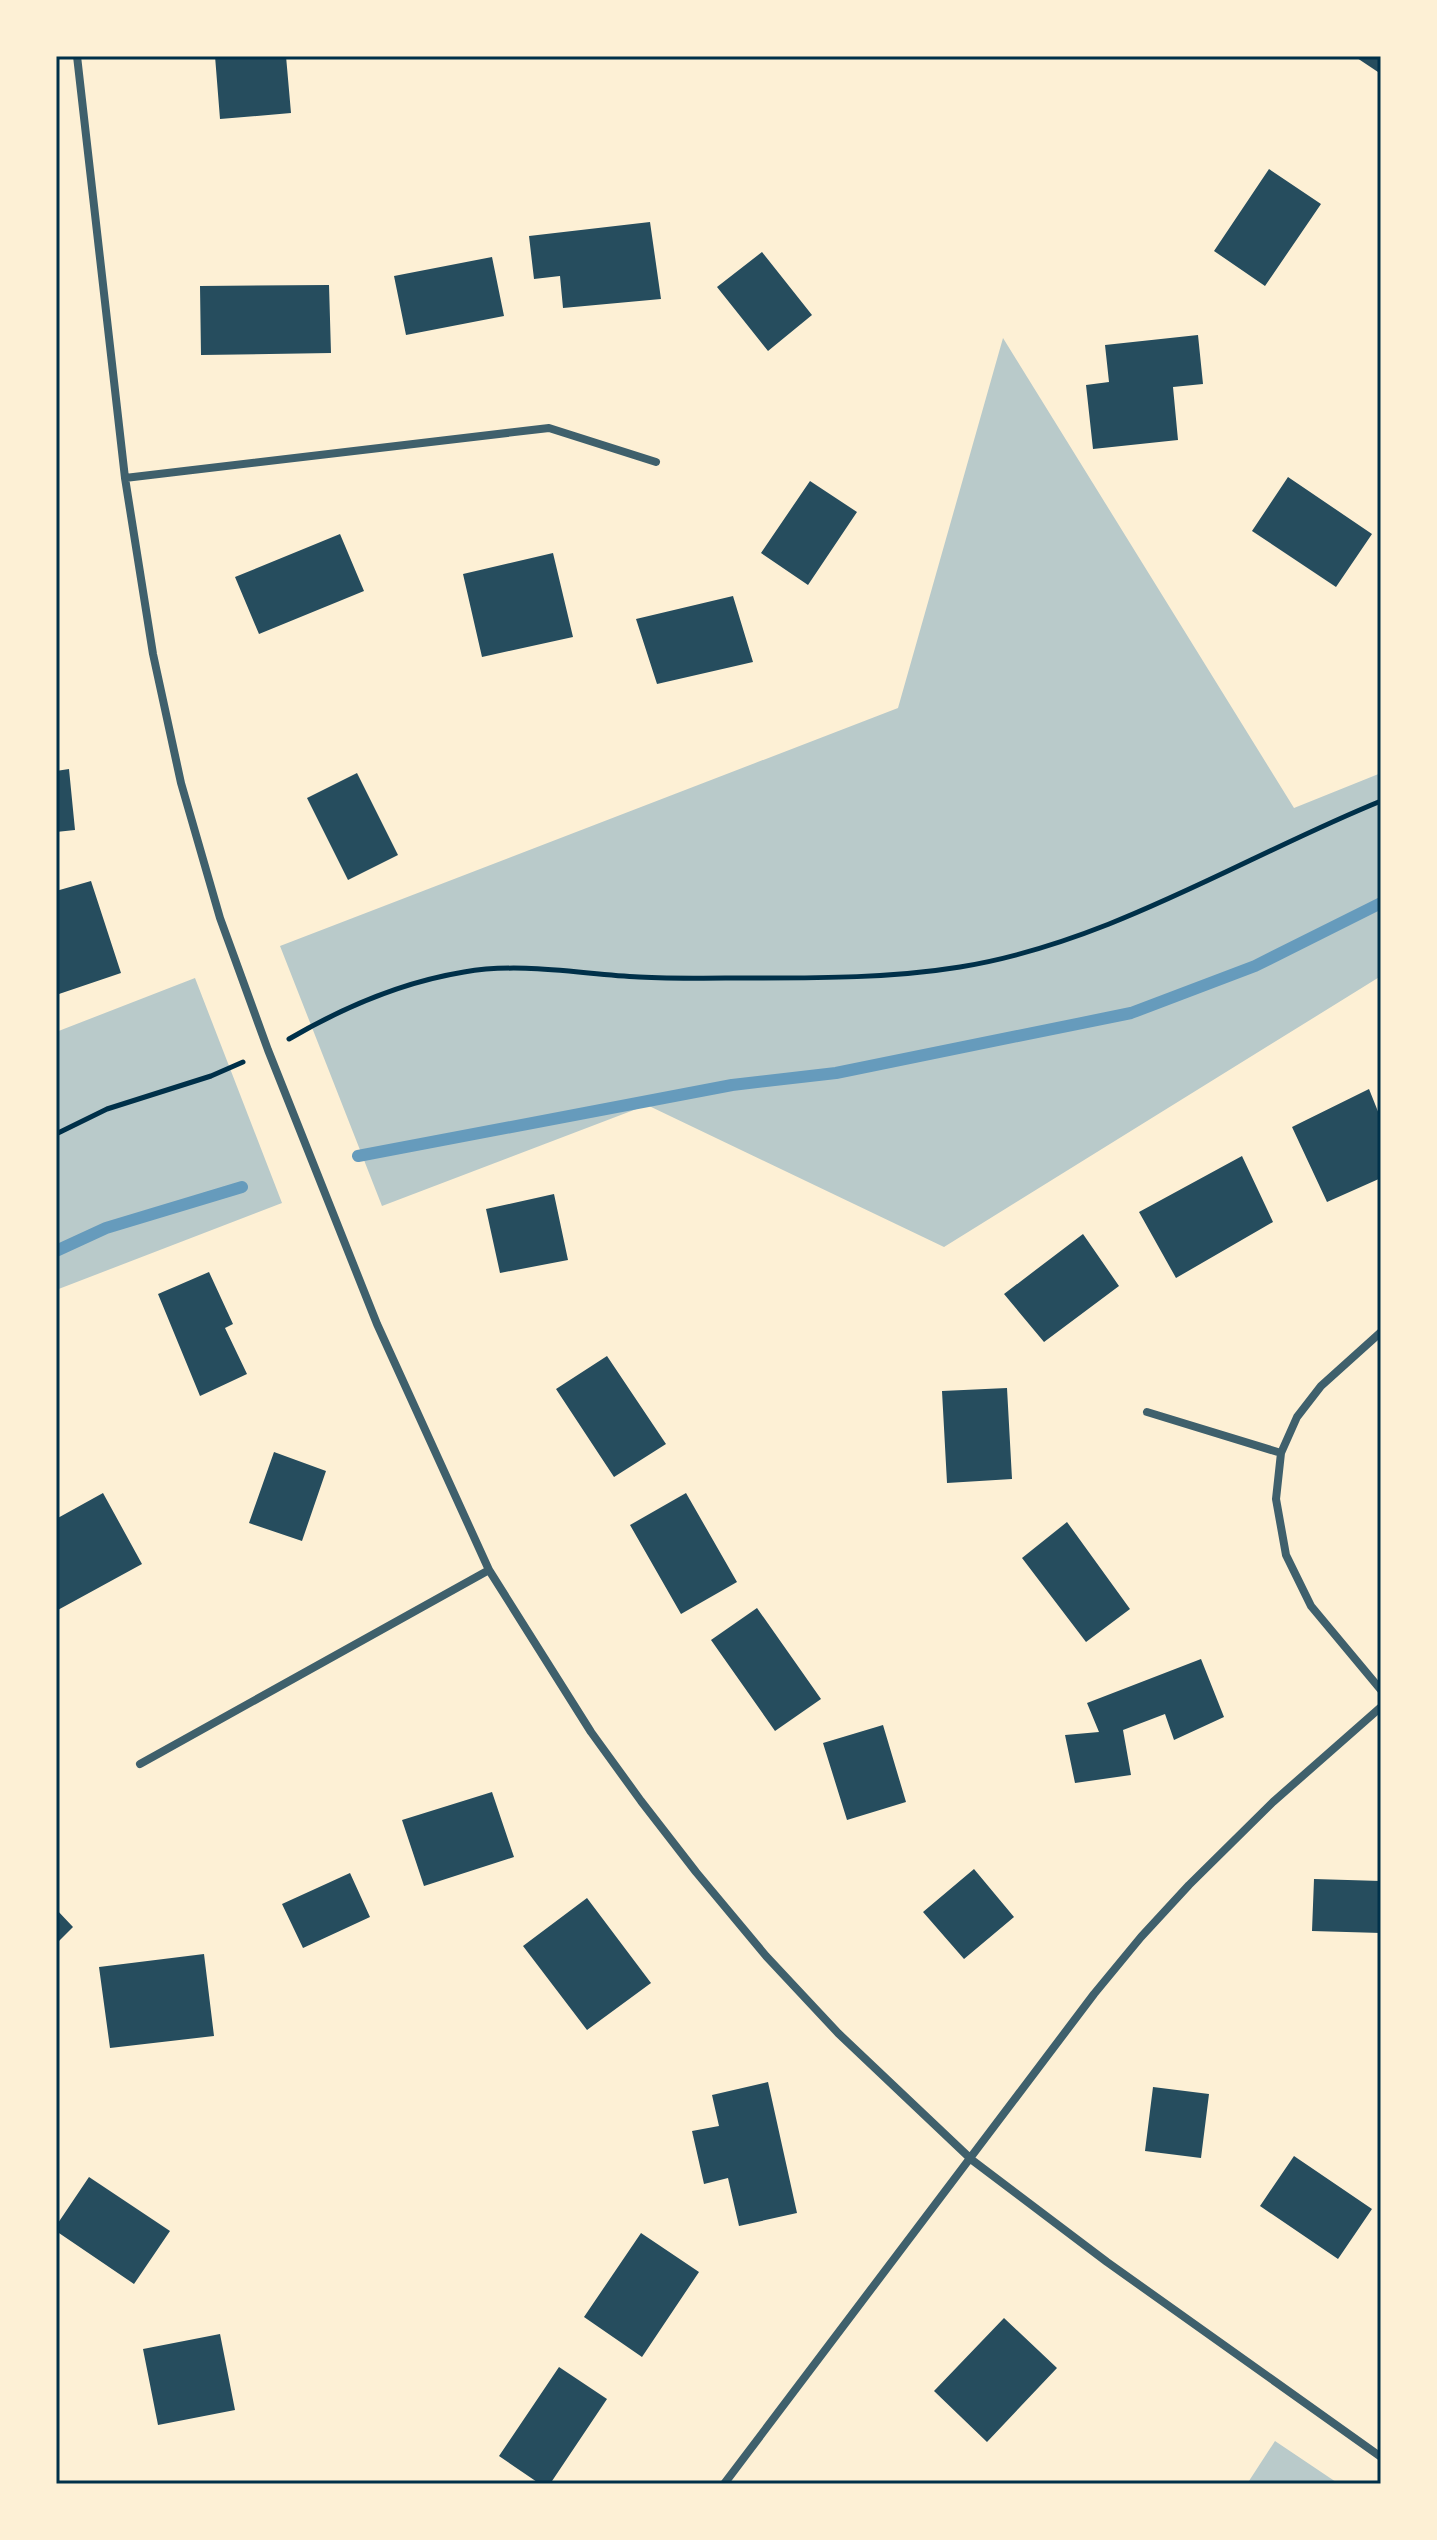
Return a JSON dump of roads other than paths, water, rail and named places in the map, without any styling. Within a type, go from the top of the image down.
[{"type":"street","points":[[77,56],[125,478],[153,654],[181,783],[220,918],[268,1050],[377,1324],[489,1570],[591,1732],[696,1872],[766,1956],[838,2033],[972,2160],[1107,2262],[1381,2457]]},
{"type":"street","points":[[125,478],[549,428],[656,462]]},
{"type":"street","points":[[1381,1332],[1321,1386],[1297,1417],[1281,1453],[1276,1499],[1286,1555],[1311,1606],[1381,1690]]},
{"type":"street","points":[[1147,1412],[1281,1453]]},
{"type":"street","points":[[140,1764],[489,1570]]},
{"type":"street","points":[[724,2484],[972,2160],[1094,1994],[1141,1937],[1273,1802],[1381,1707]]},
{"type":"waterway","points":[[358,1156],[732,1085],[836,1073],[1131,1013],[1255,966],[1381,903]]},
{"type":"waterway","points":[[56,1251],[106,1228],[242,1187]]}]
